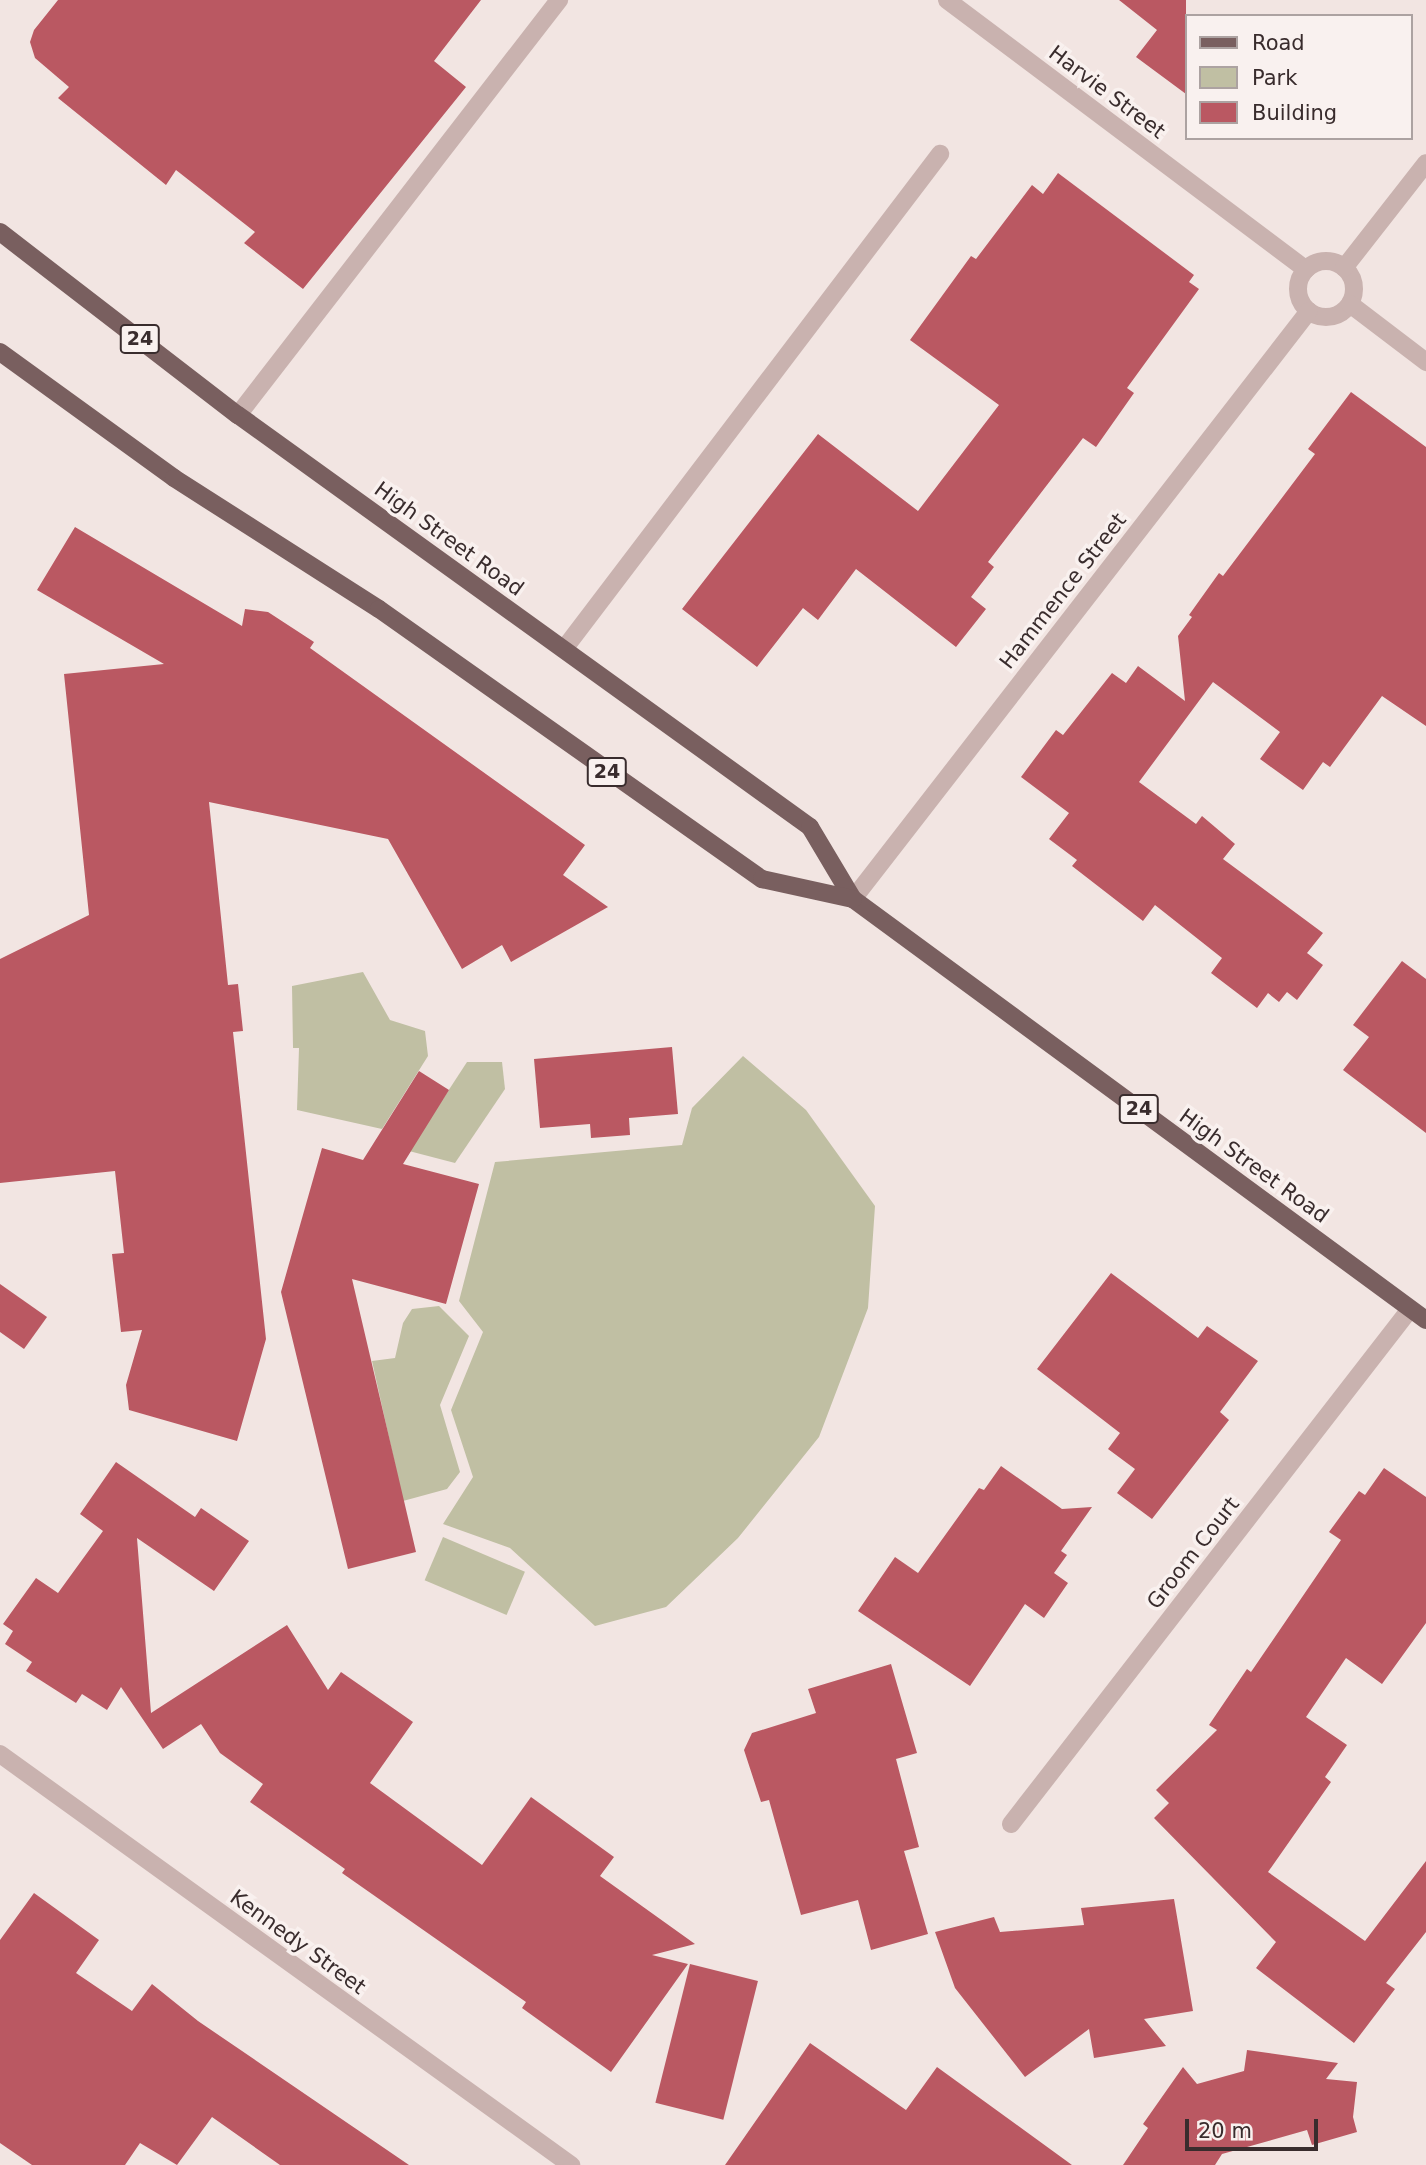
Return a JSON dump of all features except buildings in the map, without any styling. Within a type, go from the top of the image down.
[{"type":"main road","name":"High Street Road","points":[[0,232],[238,415],[810,827],[853,899],[1426,1320]]},
{"type":"main road","name":"High Street Road","points":[[3,360],[174,478],[379,609],[762,879],[853,899]]},
{"type":"street","points":[[238,415],[559,0]]},
{"type":"street","name":"Harvie Street","points":[[947,0],[1306,270]]},
{"type":"street","points":[[564,649],[940,154]]},
{"type":"street","points":[[1344,268],[1426,163]]},
{"type":"street","points":[[1328,261],[1344,268],[1354,285],[1350,304],[1331,317],[1309,311],[1298,291],[1306,270],[1328,261]]},
{"type":"street","points":[[1350,304],[1426,362]]},
{"type":"street","name":"Hammence Street","points":[[853,899],[1309,311]]},
{"type":"street","name":"Groom Court","points":[[1011,1824],[1410,1309]]},
{"type":"street","name":"Kennedy Street","points":[[0,1754],[571,2165]]},
{"type":"green space","points":[[363,972],[390,1020],[425,1031],[428,1056],[382,1129],[297,1110],[299,1048],[293,1048],[292,986]]},
{"type":"green space","points":[[743,1056],[806,1110],[875,1206],[868,1308],[819,1437],[738,1538],[666,1607],[595,1626],[510,1548],[443,1524],[473,1477],[451,1410],[483,1332],[459,1301],[495,1162],[682,1145],[692,1108]]},
{"type":"green space","points":[[467,1062],[502,1062],[505,1089],[455,1163],[409,1151]]},
{"type":"green space","points":[[439,1306],[469,1336],[440,1405],[460,1472],[447,1489],[403,1501],[372,1361],[395,1358],[403,1323],[412,1309]]},
{"type":"green space","points":[[443,1537],[525,1572],[507,1615],[425,1580]]}]
